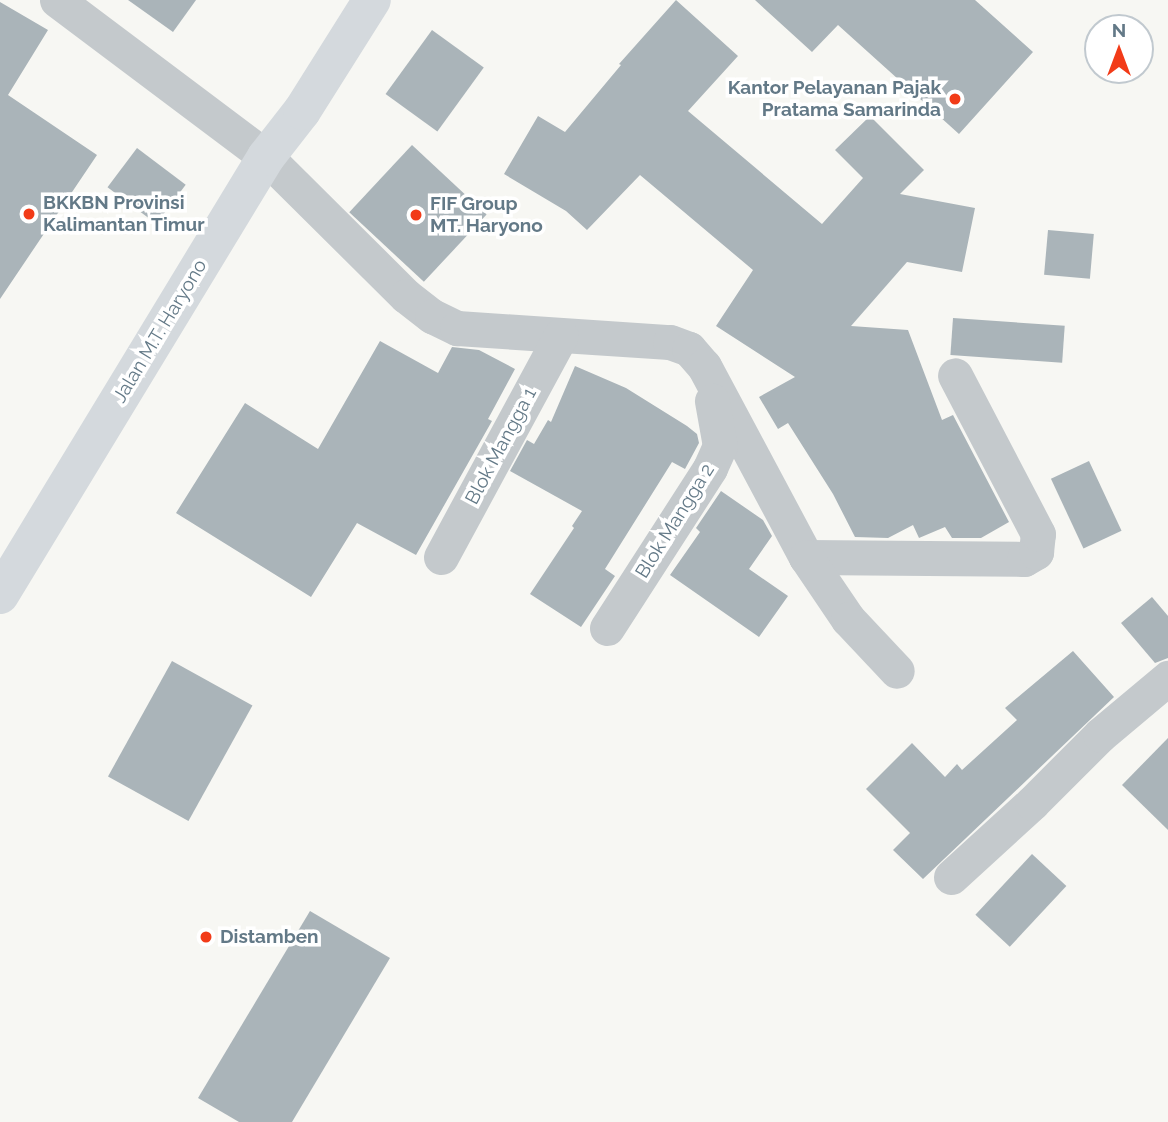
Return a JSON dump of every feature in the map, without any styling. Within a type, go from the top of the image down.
[{"type":"main road","name":"Jalan M.T. Haryono","points":[[0,595],[266,157],[302,111],[372,0]]},
{"type":"street","points":[[57,0],[266,157],[406,296],[432,316],[457,328],[670,342],[689,349],[704,366],[806,557],[848,619],[897,671]]},
{"type":"street","name":"Blok Mangga 1","points":[[441,557],[561,335]]},
{"type":"street","name":"Blok Mangga 2","points":[[607,628],[710,468],[720,446],[704,366]]},
{"type":"street","points":[[806,557],[1024,559],[1036,552],[1038,534],[955,375]]},
{"type":"street","points":[[951,877],[1032,803],[1100,735],[1168,678]]},
{"type":"building","points":[[128,0],[196,0],[173,32]]},
{"type":"building","points":[[676,0],[738,56],[688,111],[822,224],[863,178],[835,150],[870,116],[924,170],[900,194],[975,208],[962,272],[907,262],[851,326],[908,330],[942,420],[953,415],[1009,522],[981,538],[952,538],[945,527],[919,538],[913,525],[888,538],[855,537],[833,494],[788,423],[778,429],[759,397],[795,377],[716,326],[753,270],[640,175],[587,230],[566,211],[504,174],[538,116],[565,132],[621,65],[619,64]]},
{"type":"building","name":"Kantor Pelayanan Pajak Pratama Samarinda","points":[[755,0],[975,0],[1033,52],[959,134],[838,25],[812,52]]},
{"type":"building","name":"BKKBN Provinsi Kalimantan Timur","points":[[0,2],[48,30],[8,95],[97,155],[0,299]]},
{"type":"building","points":[[432,30],[484,68],[437,132],[386,94]]},
{"type":"building","name":"FIF Group MT. Haryono","points":[[412,145],[487,215],[424,282],[349,212]]},
{"type":"building","points":[[137,148],[186,185],[156,224],[108,187]]},
{"type":"building","points":[[1048,230],[1094,234],[1090,279],[1044,275]]},
{"type":"building","points":[[953,318],[1065,326],[1062,363],[950,355]]},
{"type":"building","points":[[380,341],[438,373],[452,347],[479,350],[515,369],[488,419],[492,421],[416,555],[357,523],[311,597],[176,513],[245,403],[318,449]]},
{"type":"building","points":[[575,366],[626,388],[687,426],[697,434],[699,443],[685,469],[672,462],[605,569],[615,576],[581,627],[530,594],[574,528],[572,526],[582,511],[510,471],[527,440],[534,444],[548,420],[551,422]]},
{"type":"building","points":[[1089,461],[1122,531],[1083,549],[1051,479]]},
{"type":"building","points":[[721,491],[763,520],[772,536],[749,569],[788,596],[759,637],[670,575],[700,532],[696,528]]},
{"type":"building","points":[[1152,597],[1168,616],[1168,658],[1155,663],[1121,623]]},
{"type":"building","points":[[1073,651],[1114,697],[923,879],[893,850],[910,833],[866,789],[912,743],[945,777],[957,764],[962,770],[1017,720],[1005,708]]},
{"type":"building","points":[[172,661],[252,706],[188,821],[108,776]]},
{"type":"building","points":[[1168,738],[1168,830],[1122,785]]},
{"type":"building","points":[[1032,854],[1066,886],[1010,947],[975,915]]},
{"type":"building","points":[[310,911],[390,958],[292,1122],[239,1122],[198,1098]]},
{"type":"place","name":"Kantor Pelayanan Pajak Pratama Samarinda","points":[[955,99]]},
{"type":"place","name":"BKKBN Provinsi Kalimantan Timur","points":[[29,214]]},
{"type":"place","name":"FIF Group MT. Haryono","points":[[416,215]]},
{"type":"place","name":"Distamben","points":[[206,937]]}]
